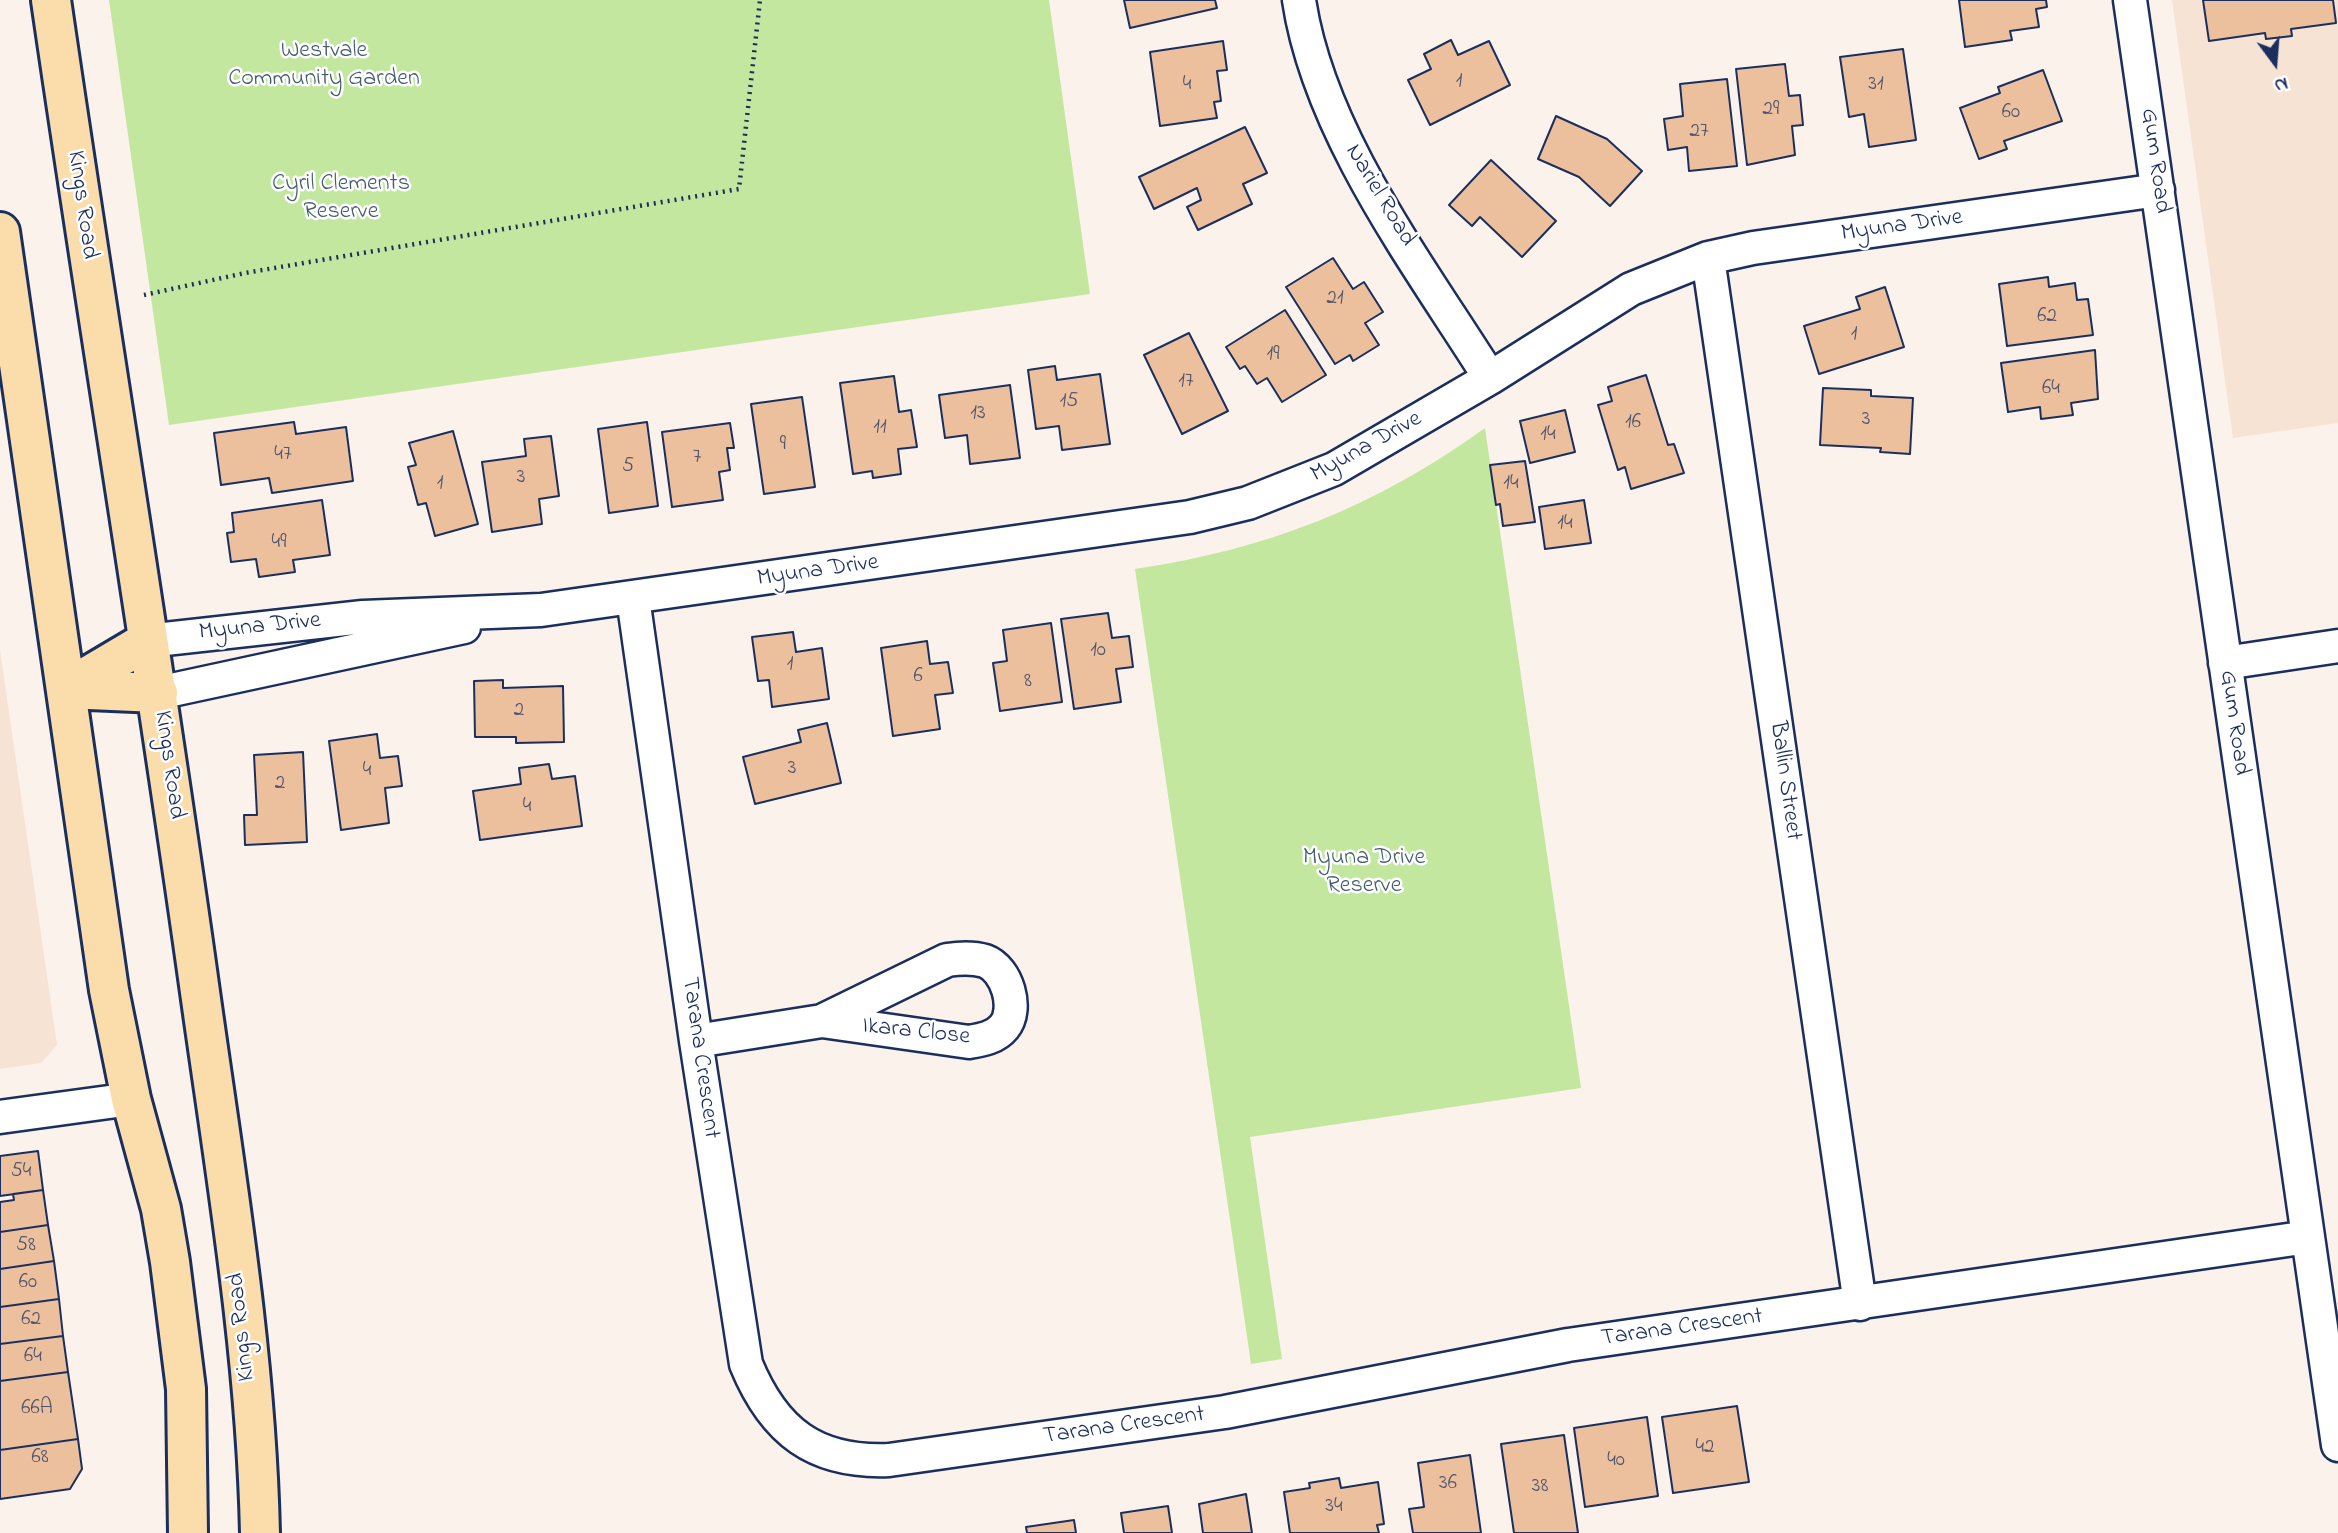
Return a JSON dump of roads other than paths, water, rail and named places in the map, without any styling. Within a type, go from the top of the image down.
[{"type":"main road","name":"Kings Road","points":[[51,0],[147,641],[158,693],[246,1345],[260,1533]]},
{"type":"main road","points":[[0,232],[109,990],[131,1100],[161,1209],[178,1319],[186,1389],[188,1533]]},
{"type":"main road","points":[[66,689],[147,641]]},
{"type":"main road","points":[[66,689],[158,693]]},
{"type":"street","name":"Nariel Road","points":[[1299,0],[1316,73],[1335,121],[1365,177],[1490,378]]},
{"type":"street","name":"Gum Road","points":[[2130,0],[2338,1446]]},
{"type":"street","name":"Myuna Drive","points":[[158,693],[541,610],[1084,534],[1189,517],[1248,503],[1334,469],[1490,378],[1631,289],[1708,258],[1753,248],[2158,190]]},
{"type":"street","name":"Ballin Street","points":[[1708,258],[1860,1304]]},
{"type":"street","name":"Tarana Crescent","points":[[633,598],[696,1041],[747,1364],[770,1410],[786,1428],[804,1443],[845,1459],[900,1459],[1225,1412],[1568,1345],[2308,1237]]},
{"type":"street","name":"Myuna Drive","points":[[147,641],[205,632],[363,617],[541,610]]},
{"type":"street","points":[[2225,663],[2338,646]]},
{"type":"street","name":"Ikara Close","points":[[696,1041],[822,1021],[947,960],[966,958],[987,962],[1003,975],[1009,993],[1010,1012],[1004,1027],[988,1039],[969,1042],[822,1021]]},
{"type":"street","points":[[0,1117],[131,1100]]},
{"type":"park label","name":"Westvale Community Garden","points":[[324,66]]},
{"type":"park label","name":"Cyril Clements Reserve","points":[[341,199]]},
{"type":"park label","name":"Myuna Drive Reserve","points":[[1364,873]]}]
